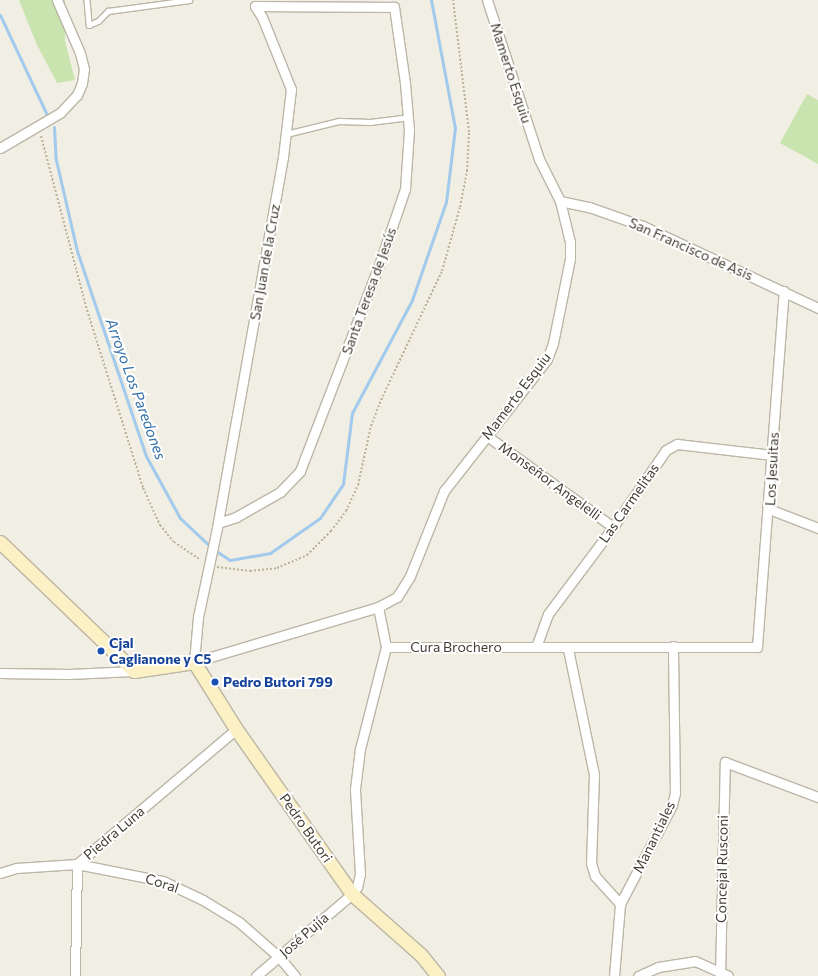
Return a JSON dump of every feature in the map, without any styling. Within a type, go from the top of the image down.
[{"type":"street","points":[[0,148],[60,113],[76,95],[82,83],[84,68],[80,53],[57,0]]},
{"type":"street","name":"Mamerto Esquiu","points":[[378,607],[397,597],[410,576],[444,491],[547,359],[553,343],[570,259],[570,242],[560,201],[539,159],[487,0]]},
{"type":"street","name":"San Juan de la Cruz","points":[[194,662],[198,617],[218,523],[286,134],[291,89],[262,17],[254,3]]},
{"type":"street","name":"Santa Teresa de Jesús","points":[[218,523],[236,517],[280,492],[300,470],[379,265],[405,190],[408,117],[394,7],[254,3]]},
{"type":"street","name":"San Francisco de Asis","points":[[560,201],[589,207],[643,226],[818,308]]},
{"type":"street","name":"Los Jesuitas","points":[[757,647],[769,509],[784,291]]},
{"type":"street","name":"Monseñor Angelelli","points":[[487,436],[613,527]]},
{"type":"street","name":"Las Carmelitas","points":[[536,647],[548,614],[613,527],[666,450],[677,444],[772,455]]},
{"type":"street","points":[[769,509],[818,528]]},
{"type":"street","points":[[0,542],[134,671]]},
{"type":"street","points":[[0,673],[69,674],[134,671],[194,662],[378,607],[386,646],[360,749],[355,789],[356,836],[360,874],[352,894]]},
{"type":"street","name":"Cura Brochero","points":[[386,646],[568,648],[674,646],[757,647]]},
{"type":"street","name":"Manantiales","points":[[614,976],[620,904],[672,805],[675,793],[674,646]]},
{"type":"street","points":[[568,648],[594,774],[591,862],[595,876],[620,904]]},
{"type":"street","name":"Pedro Butori","points":[[194,662],[236,729],[352,894],[421,955],[438,976]]},
{"type":"street","name":"Piedra Luna","points":[[75,976],[77,864],[236,729]]},
{"type":"street","name":"Concejal Rusconi","points":[[723,974],[725,762],[818,797]]},
{"type":"street","name":"Coral","points":[[0,873],[16,868],[77,864],[163,881],[203,900],[239,922],[279,957],[295,976]]},
{"type":"street","name":"José Pujía","points":[[256,976],[352,894]]},
{"type":"street","points":[[638,976],[677,962],[695,961],[723,974]]},
{"type":"lane","points":[[87,0],[89,25],[98,21],[108,11],[189,0]]},
{"type":"lane","points":[[286,134],[339,121],[370,122],[408,117]]},
{"type":"path","points":[[38,126],[87,310],[143,488],[165,531],[187,552],[210,561],[227,570],[250,571],[277,568],[307,555],[331,531],[346,511],[358,485],[371,426],[381,400],[442,271],[460,207],[467,171],[469,132],[453,0]]},
{"type":"green space","points":[[19,0],[65,0],[65,41],[75,80],[57,83],[37,45]]},
{"type":"green space","points":[[807,94],[818,100],[818,164],[780,143]]},
{"type":"waterway","name":"Arroyo Los Paredones","points":[[54,127],[56,160],[77,251],[146,456],[180,518],[213,549],[230,560],[270,553],[320,518],[343,484],[352,413],[412,300],[446,202],[455,128],[431,0]]},
{"type":"waterway","name":"Arroyo Los Paredones","points":[[0,15],[47,115]]},
{"type":"place","name":"Cjal Caglianone y C5","points":[[101,651]]},
{"type":"place","name":"Pedro Butori 799","points":[[215,682]]}]
